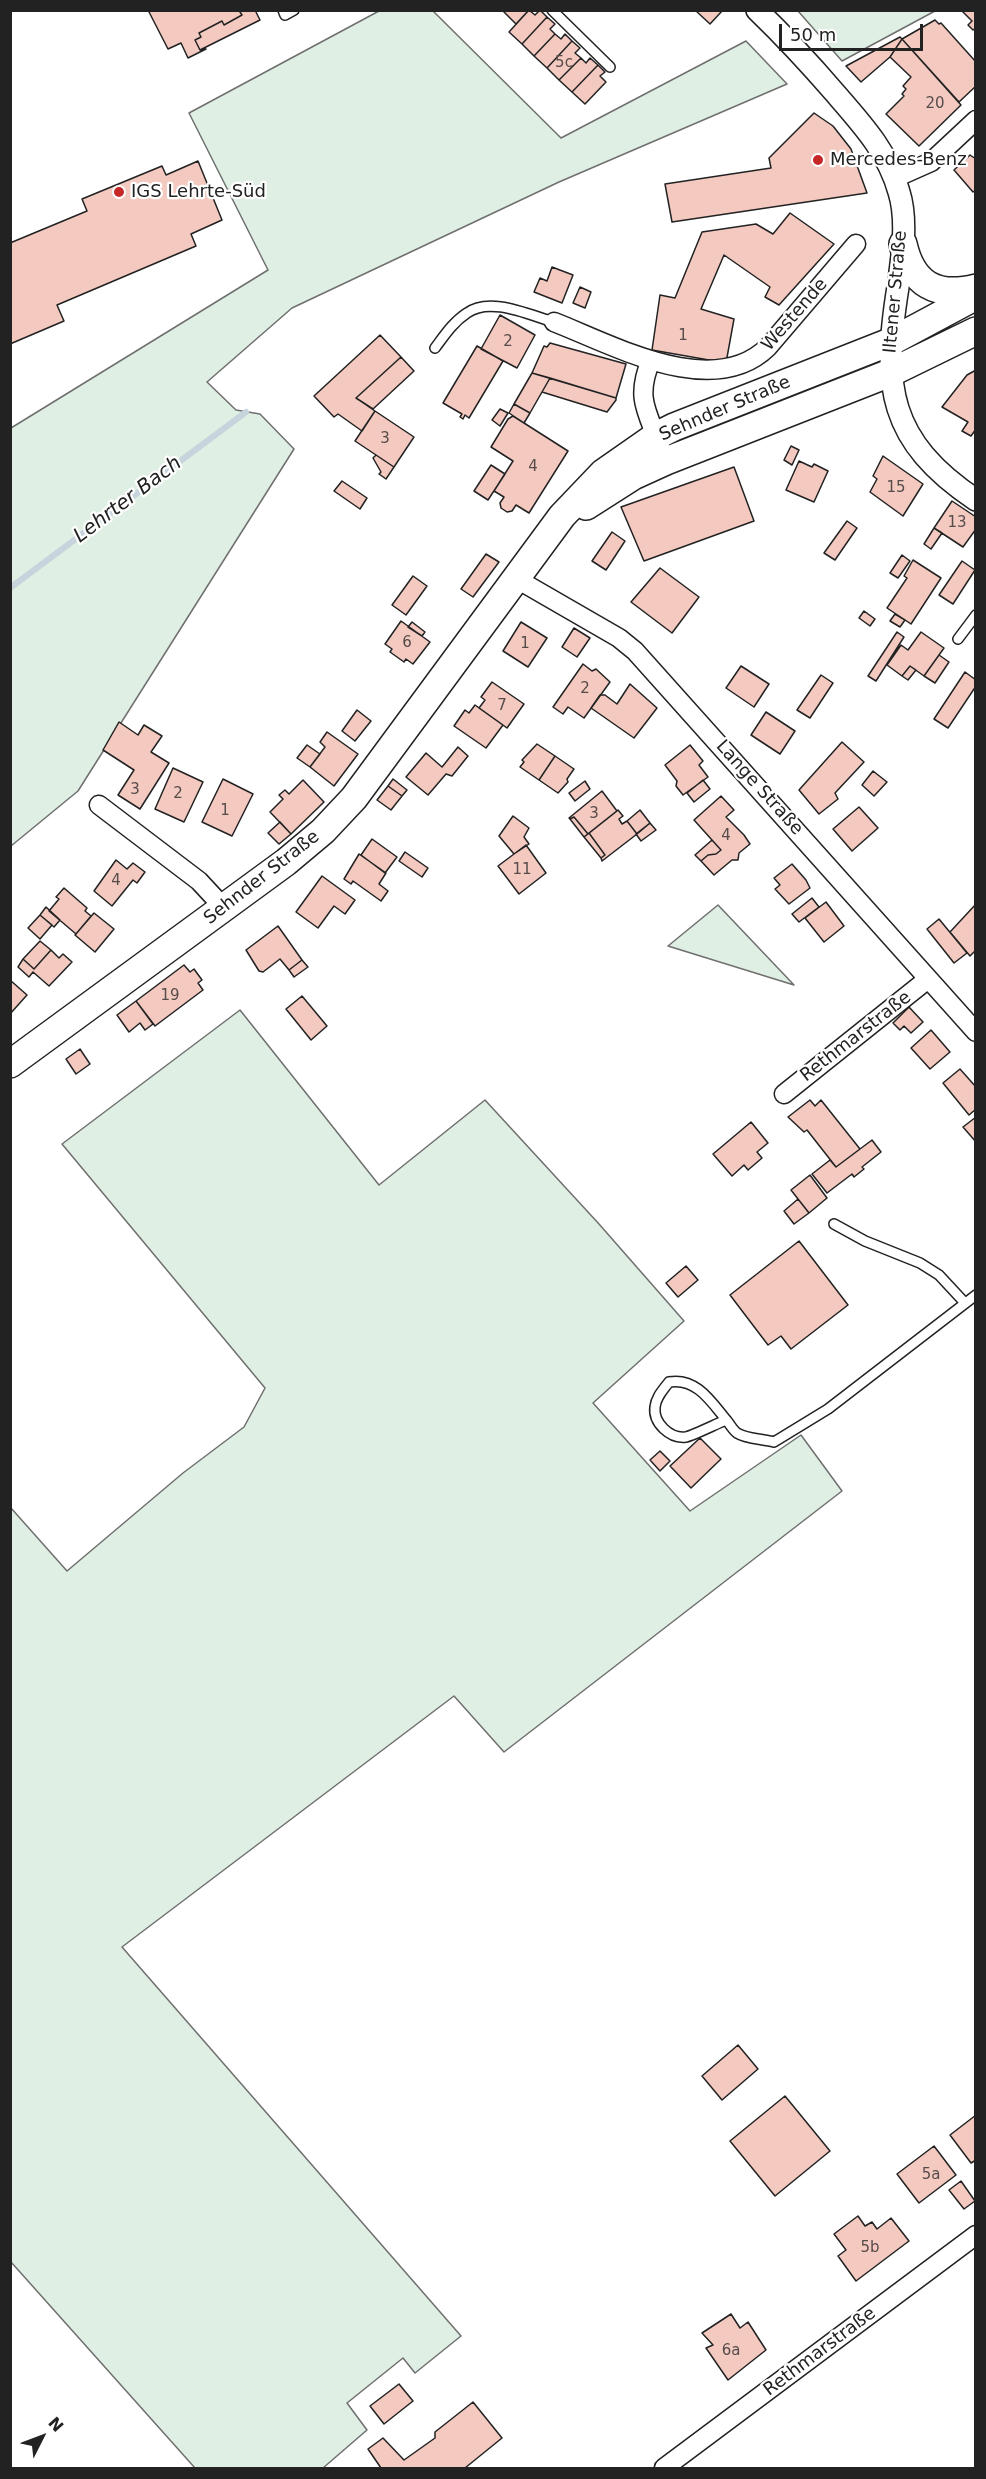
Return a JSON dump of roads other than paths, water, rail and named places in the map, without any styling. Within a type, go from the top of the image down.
[{"type":"main road","points":[[903,244],[907,262],[927,285],[950,292],[975,288]]},
{"type":"main road","name":"Sehnder Straße","points":[[10,1064],[286,862],[323,831],[354,798],[562,516],[603,473],[656,436],[890,342],[975,296]]},
{"type":"main road","name":"Sehnder Straße","points":[[531,557],[549,536],[581,510],[633,476],[890,373],[975,332]]},
{"type":"street","name":"Iltener Straße","points":[[758,11],[793,45],[858,119],[884,155],[895,178],[903,210],[903,244],[890,342],[890,373],[898,413],[912,441],[952,484],[975,500]]},
{"type":"street","points":[[895,178],[931,162],[975,120]]},
{"type":"street","name":"Westende","points":[[554,321],[651,360],[687,368],[717,370],[745,364],[758,357],[856,244]]},
{"type":"street","points":[[651,360],[642,388],[642,402],[666,461]]},
{"type":"street","name":"Lange Straße","points":[[515,578],[619,638],[635,651],[975,1032]]},
{"type":"street","points":[[99,805],[200,881],[224,908]]},
{"type":"street","name":"Rethmarstraße","points":[[784,1094],[928,979]]},
{"type":"street","name":"Rethmarstraße","points":[[663,2469],[975,2235]]},
{"type":"lane","points":[[283,10],[285,15],[294,10]]},
{"type":"lane","points":[[552,10],[610,67]]},
{"type":"lane","points":[[435,348],[454,324],[466,313],[479,306],[496,306],[554,321]]},
{"type":"lane","points":[[958,639],[975,615]]},
{"type":"lane","points":[[834,1224],[865,1241],[920,1263],[939,1275],[965,1303]]},
{"type":"lane","points":[[726,1420],[686,1437],[674,1435],[664,1430],[657,1420],[654,1408],[658,1396],[669,1383],[686,1382],[698,1388],[726,1420],[737,1433],[774,1442],[828,1409],[975,1295]]},
{"type":"waterway","name":"Lehrter Bach","points":[[10,588],[246,412]]},
{"type":"place","name":"Mercedes-Benz","points":[[818,160]]},
{"type":"place","name":"IGS Lehrte-Süd","points":[[119,192]]}]
